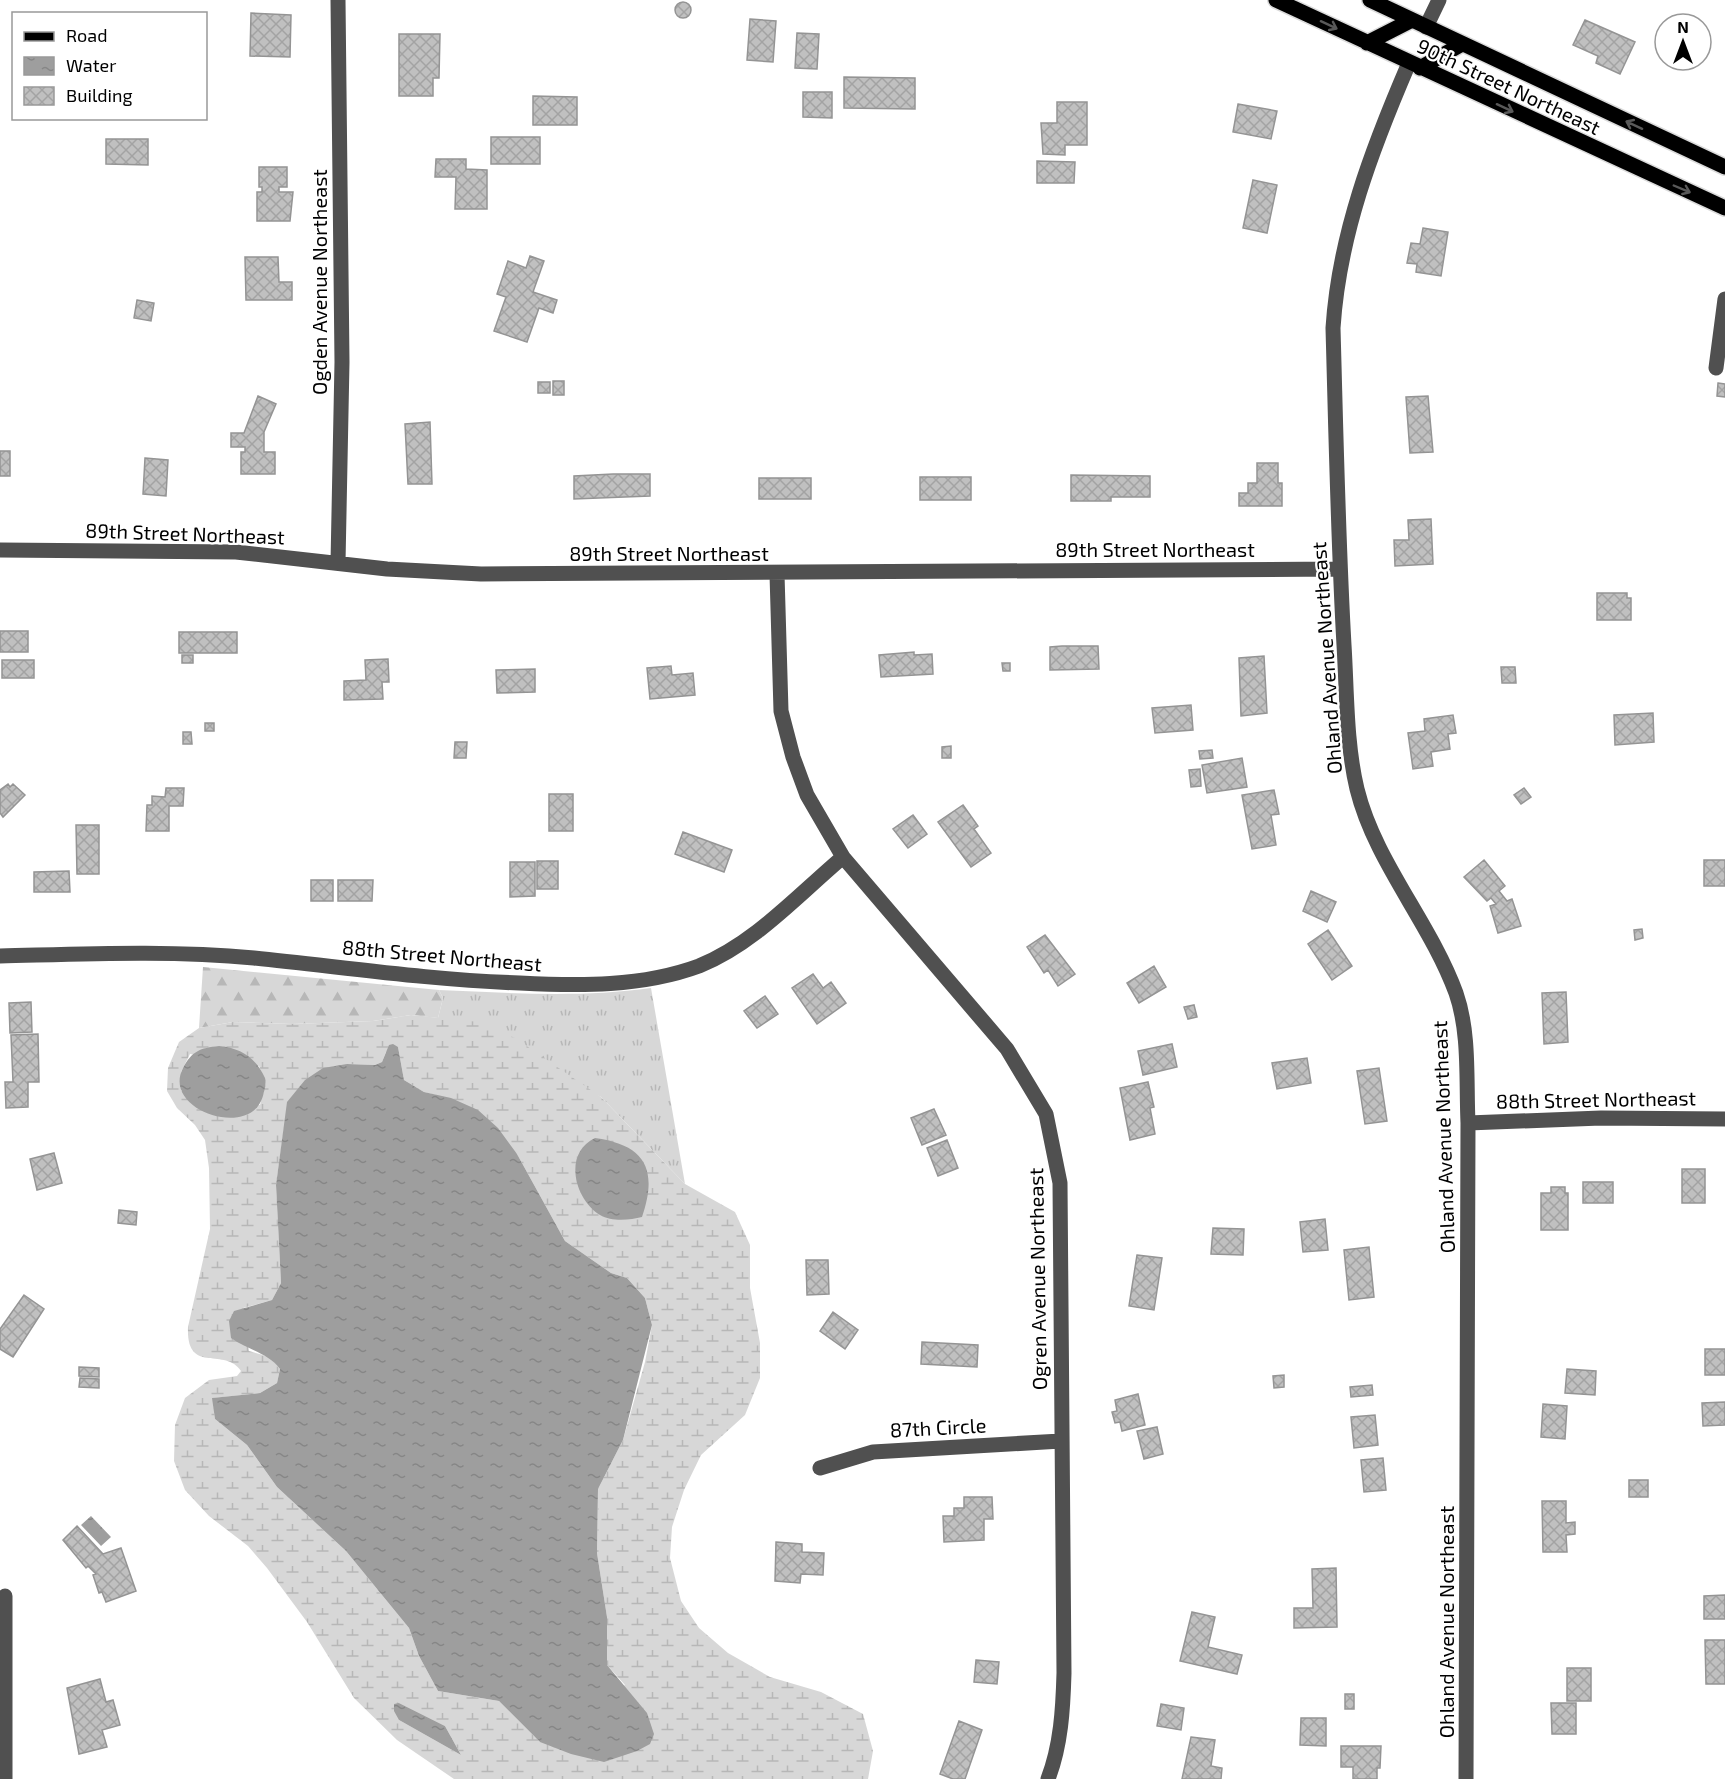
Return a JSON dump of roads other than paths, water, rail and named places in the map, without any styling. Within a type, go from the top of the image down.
[{"type":"main road","name":"90th Street Northeast","points":[[1276,0],[1414,66],[1725,208]]},
{"type":"main road","name":"90th Street Northeast","points":[[1370,0],[1725,167]]},
{"type":"main road","points":[[1367,44],[1419,24]]},
{"type":"main road","points":[[1414,66],[1462,44]]},
{"type":"street","name":"Ogden Avenue Northeast","points":[[338,0],[342,362],[338,563]]},
{"type":"street","points":[[1419,24],[1439,0]]},
{"type":"street","name":"Ohland Avenue Northeast","points":[[1414,66],[1370,154],[1344,247],[1335,293],[1333,328],[1340,569],[1351,760],[1357,787],[1371,829],[1448,974],[1456,994],[1464,1031],[1468,1123],[1466,1779]]},
{"type":"street","points":[[1716,368],[1725,299]]},
{"type":"street","name":"89th Street Northeast","points":[[0,550],[236,552],[387,569],[481,574],[1340,569]]},
{"type":"street","name":"Ogren Avenue Northeast","points":[[777,573],[781,711],[793,757],[807,795],[843,857],[1007,1049],[1046,1114],[1060,1183],[1064,1699],[1056,1758],[1048,1779]]},
{"type":"street","name":"88th Street Northeast","points":[[0,956],[161,952],[253,958],[443,980],[549,985],[629,982],[664,977],[700,965],[730,950],[764,926],[843,857]]},
{"type":"street","name":"88th Street Northeast","points":[[1468,1123],[1550,1118],[1725,1119]]},
{"type":"street","name":"87th Circle","points":[[820,1468],[873,1452],[1061,1441]]},
{"type":"street","points":[[5,1596],[5,1779]]},
{"type":"water","points":[[393,1044],[398,1047],[404,1080],[424,1092],[451,1098],[478,1110],[498,1128],[517,1154],[565,1241],[611,1273],[627,1278],[645,1298],[652,1325],[623,1440],[598,1489],[597,1553],[607,1617],[607,1665],[647,1713],[654,1734],[650,1744],[604,1762],[571,1754],[540,1742],[499,1701],[438,1691],[419,1656],[409,1628],[346,1551],[277,1487],[247,1445],[215,1419],[212,1398],[260,1393],[277,1383],[280,1369],[264,1355],[231,1338],[229,1321],[234,1311],[272,1300],[281,1283],[276,1185],[287,1102],[305,1080],[323,1068],[347,1064],[375,1065],[382,1062],[389,1045]]},
{"type":"water","points":[[219,1046],[247,1055],[265,1078],[263,1096],[255,1109],[242,1116],[227,1118],[195,1107],[185,1096],[180,1083],[183,1068],[193,1054],[202,1049]]},
{"type":"water","points":[[595,1138],[612,1141],[626,1147],[644,1162],[649,1186],[642,1217],[610,1219],[591,1208],[584,1198],[576,1176],[576,1165],[585,1145]]},
{"type":"water","points":[[91,1516],[111,1537],[101,1546],[81,1525]]},
{"type":"water","points":[[399,1703],[445,1726],[461,1755],[399,1720],[394,1711],[394,1704]]}]
